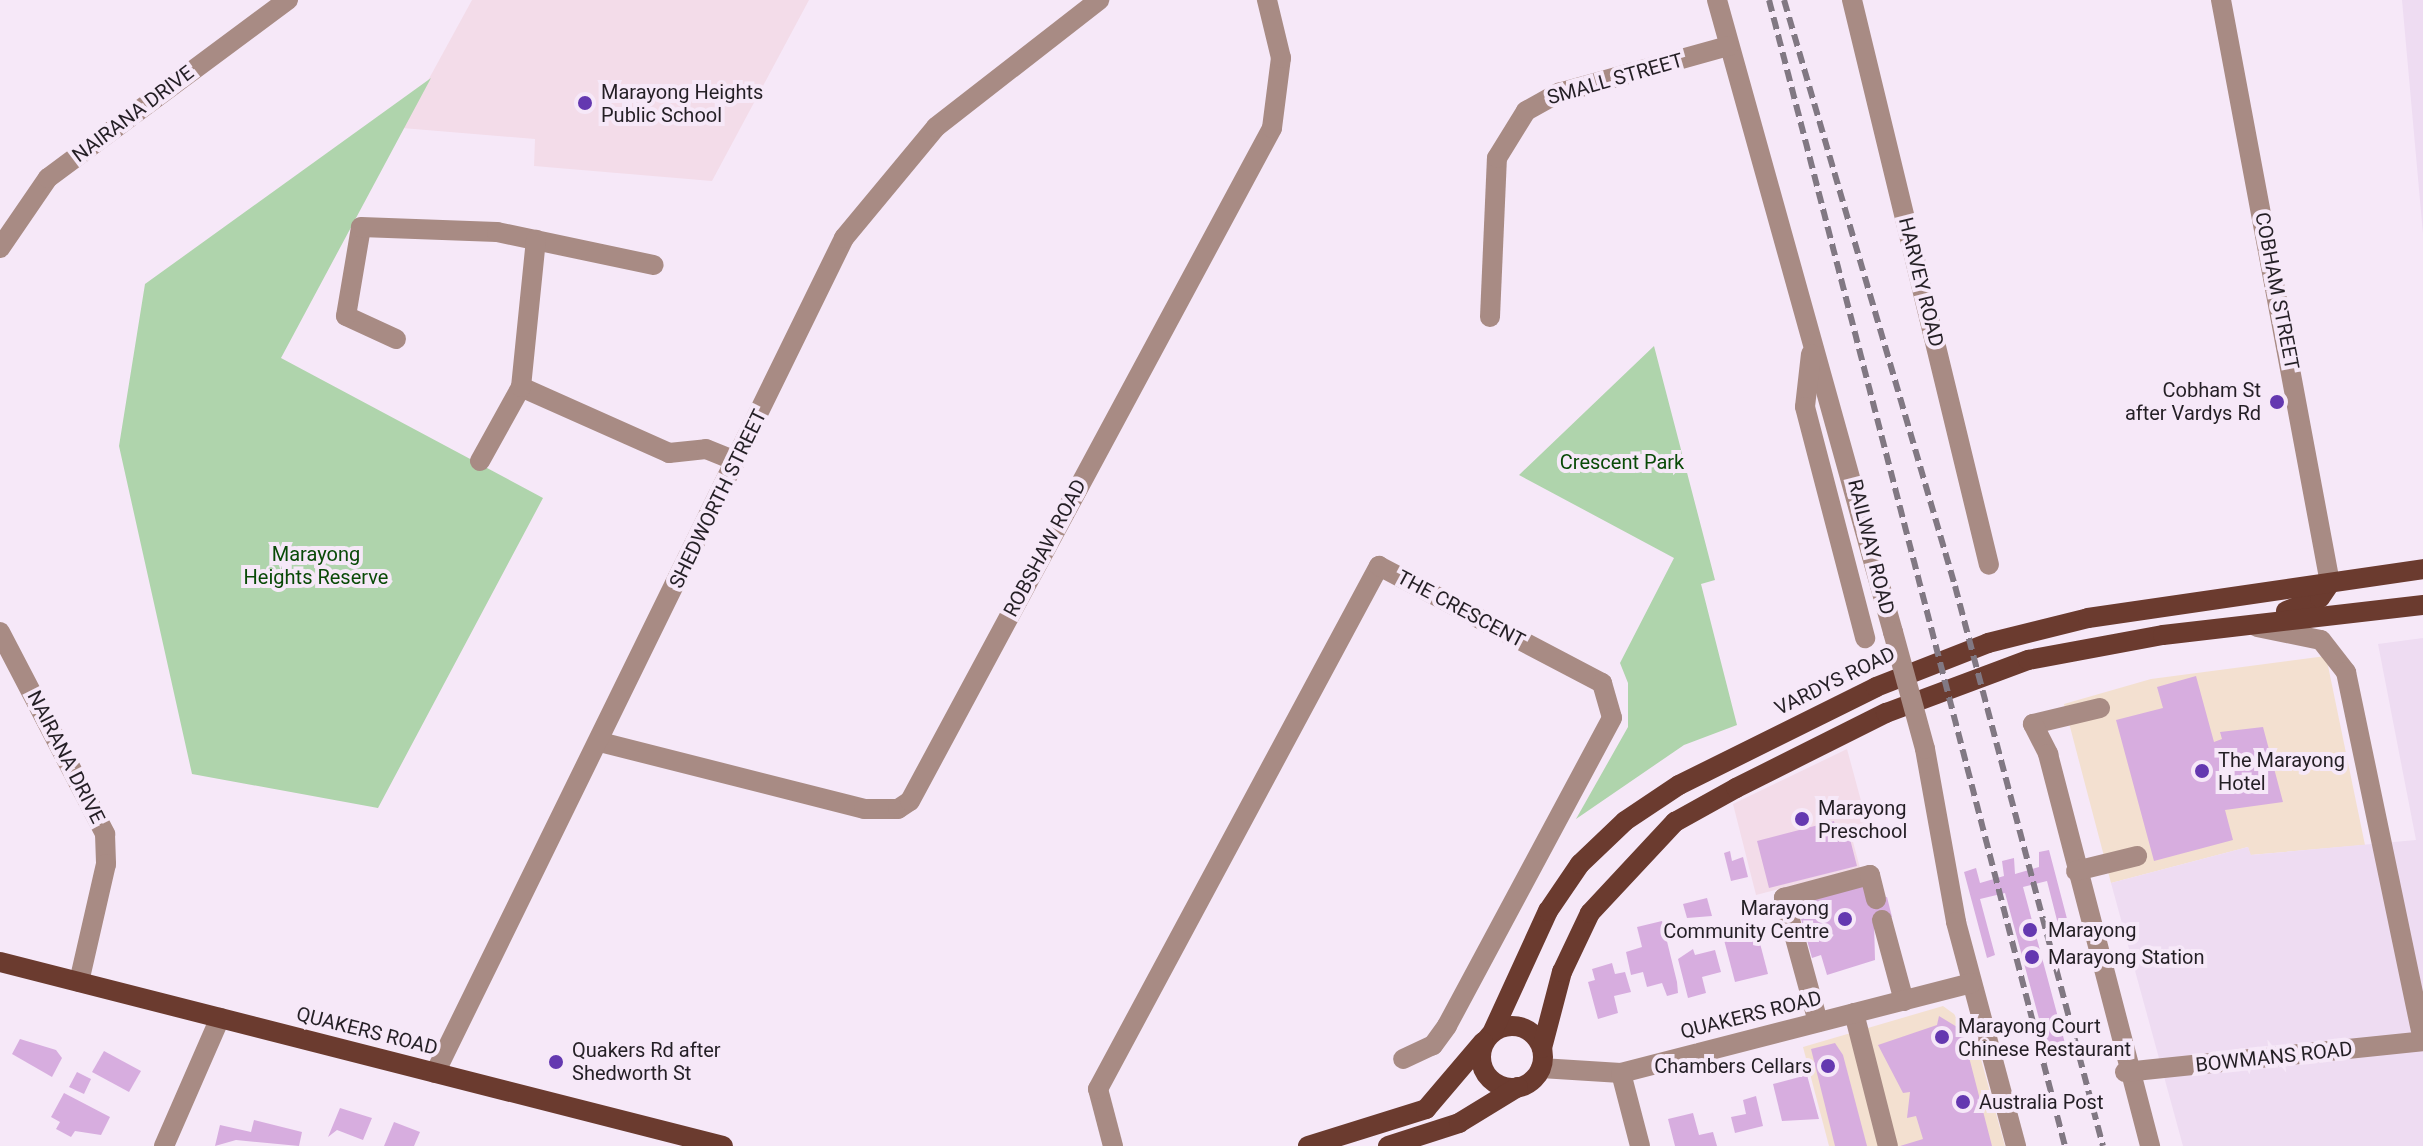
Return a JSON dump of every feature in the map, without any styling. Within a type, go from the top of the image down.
[{"type":"main road","name":"VARDYS ROAD","points":[[1488,1037],[1523,958],[1580,864],[1625,821],[1679,785],[1909,672],[1988,643],[2155,605],[2423,569]]},
{"type":"main road","name":"VARDYS ROAD","points":[[2330,583],[2355,600],[2423,604]]},
{"type":"main road","name":"VARDYS ROAD","points":[[2242,625],[2310,604],[2330,583]]},
{"type":"main road","name":"VARDYS ROAD","points":[[1541,1058],[1562,972],[1590,913],[1675,822],[1958,682],[2090,646],[2423,604]]},
{"type":"main road","name":"QUAKERS ROAD","points":[[0,962],[723,1146]]},
{"type":"main road","points":[[1308,1146],[1426,1109],[1488,1037],[1522,1027],[1541,1058],[1518,1087],[1459,1123],[1388,1146]]},
{"type":"main road","points":[[1488,1037],[1484,1072],[1498,1085],[1518,1087]]},
{"type":"street","name":"NAIRANA DRIVE","points":[[0,248],[27,198],[48,178],[288,0]]},
{"type":"street","name":"ROBSHAW ROAD","points":[[600,742],[864,809],[898,809],[910,801],[1272,128],[1281,58],[1267,0]]},
{"type":"street","name":"RAILWAY ROAD","points":[[1717,0],[1811,346],[1833,396],[1925,749],[1972,983],[2016,1146]]},
{"type":"street","name":"HARVEY ROAD","points":[[1852,0],[1989,565]]},
{"type":"street","name":"COBHAM STREET","points":[[2221,0],[2330,583]]},
{"type":"street","name":"SHEDWORTH STREET","points":[[435,1073],[600,742],[844,238],[936,127],[1095,1]]},
{"type":"street","name":"SMALL STREET","points":[[1490,317],[1497,158],[1526,111],[1559,93],[1729,46]]},
{"type":"street","points":[[396,339],[346,316],[361,227],[536,240],[654,265]]},
{"type":"street","points":[[480,461],[521,387],[536,240]]},
{"type":"street","points":[[1811,346],[1805,407],[1865,638]]},
{"type":"street","points":[[521,387],[669,453],[706,449],[736,461]]},
{"type":"street","name":"THE CRESCENT","points":[[1113,1146],[1098,1089],[1379,566],[1602,683],[1612,718],[1447,1026],[1433,1045],[1403,1059]]},
{"type":"street","points":[[2242,625],[2330,645],[2359,714],[2423,1041]]},
{"type":"street","name":"NAIRANA DRIVE","points":[[0,632],[105,834],[106,864],[79,982]]},
{"type":"street","points":[[2100,708],[2033,724],[2048,754],[2125,1072],[2150,1146]]},
{"type":"street","points":[[2076,871],[2137,856]]},
{"type":"street","points":[[1818,1022],[1784,898],[1870,875],[1876,899]]},
{"type":"street","points":[[1882,920],[1904,1001]]},
{"type":"street","name":"QUAKERS ROAD","points":[[1541,1058],[1588,1077],[1621,1073],[1972,983]]},
{"type":"street","points":[[1854,1013],[1888,1146]]},
{"type":"street","points":[[164,1146],[220,1018]]},
{"type":"street","name":"BOWMANS ROAD","points":[[2125,1072],[2423,1041]]},
{"type":"street","points":[[1621,1073],[1640,1146]]},
{"type":"shaded area","name":"Marayong Heights Public School","points":[[472,0],[809,0],[712,181],[534,166],[535,139],[402,128]]},
{"type":"shaded area","points":[[2402,0],[2423,0],[2423,234]]},
{"type":"shaded area","points":[[2423,638],[2423,1146],[2183,1146],[2111,883],[2248,847],[2251,855],[2416,840],[2378,644]]},
{"type":"shaded area","points":[[2326,656],[2365,845],[2250,855],[2248,847],[2111,883],[2064,704],[2151,679]]},
{"type":"shaded area","name":"Marayong Preschool","points":[[1847,749],[1870,834],[1852,838],[1860,868],[1756,895],[1733,804]]},
{"type":"shaded area","points":[[1943,1006],[1972,1027],[2005,1146],[1829,1146],[1803,1047]]},
{"type":"green space","name":"Marayong Heights Reserve","points":[[431,78],[281,358],[543,498],[378,808],[192,774],[119,446],[145,284]]},
{"type":"green space","name":"Crescent Park","points":[[1654,346],[1715,580],[1701,584],[1737,725],[1684,745],[1576,819],[1628,727],[1628,683],[1620,663],[1674,558],[1519,475]]},
{"type":"building","name":"The Marayong Hotel","points":[[2196,676],[2214,742],[2222,739],[2220,732],[2263,727],[2283,802],[2225,810],[2233,840],[2154,861],[2116,720],[2163,708],[2157,687]]},
{"type":"building","points":[[1834,821],[1839,842],[1850,839],[1857,866],[1769,888],[1757,841]]},
{"type":"building","name":"Marayong Station","points":[[2049,850],[2071,934],[2061,936],[2047,881],[2023,887],[2066,1047],[2048,1052],[2005,893],[1980,899],[1995,955],[1987,958],[1964,872],[1976,868],[1980,883],[2004,876],[2002,861],[2014,858],[2015,874],[2039,867],[2039,852]]},
{"type":"building","points":[[1730,851],[1732,861],[1743,857],[1748,877],[1731,881],[1724,853]]},
{"type":"building","points":[[1865,884],[1869,901],[1887,897],[1892,917],[1874,922],[1875,960],[1827,975],[1821,955],[1812,958],[1796,901]]},
{"type":"building","points":[[1707,898],[1712,916],[1687,918],[1683,904]]},
{"type":"building","points":[[1662,921],[1678,993],[1667,996],[1662,983],[1647,987],[1643,972],[1631,975],[1626,952],[1642,947],[1637,927]]},
{"type":"building","points":[[1756,928],[1768,974],[1735,982],[1723,936]]},
{"type":"building","points":[[1693,949],[1695,955],[1715,950],[1721,972],[1702,977],[1706,993],[1688,998],[1678,959]]},
{"type":"building","points":[[1612,963],[1615,974],[1625,972],[1631,992],[1614,996],[1618,1013],[1598,1019],[1588,982],[1595,980],[1592,969]]},
{"type":"building","points":[[1939,1016],[1962,1030],[1992,1146],[1900,1146],[1923,1139],[1916,1116],[1907,1118],[1910,1092],[1903,1093],[1878,1045],[1937,1025]]},
{"type":"building","points":[[20,1039],[56,1050],[62,1058],[52,1077],[12,1054]]},
{"type":"building","points":[[1835,1043],[1843,1055],[1867,1146],[1835,1146],[1811,1049]]},
{"type":"building","points":[[104,1051],[141,1071],[129,1092],[92,1072]]},
{"type":"building","points":[[77,1072],[91,1079],[84,1094],[69,1087]]},
{"type":"building","points":[[1807,1075],[1819,1119],[1782,1121],[1773,1084]]},
{"type":"building","points":[[64,1093],[110,1117],[101,1135],[75,1131],[71,1137],[56,1129],[60,1122],[51,1117]]},
{"type":"building","points":[[1756,1096],[1763,1126],[1735,1133],[1731,1117],[1746,1114],[1743,1100]]},
{"type":"building","points":[[340,1108],[372,1118],[363,1140],[337,1130],[328,1137]]},
{"type":"building","points":[[1693,1113],[1699,1135],[1713,1132],[1717,1146],[1675,1146],[1668,1119]]},
{"type":"building","points":[[254,1120],[302,1132],[299,1146],[236,1140],[215,1146],[220,1125],[251,1132]]},
{"type":"building","points":[[394,1122],[420,1132],[414,1146],[384,1146]]},
{"type":"railway","points":[[1769,0],[2065,1146]]},
{"type":"railway","points":[[1784,0],[1955,586],[2103,1146]]},
{"type":"place","name":"Marayong Heights Public School","points":[[585,103]]},
{"type":"place","name":"Cobham St after Vardys Rd","points":[[2277,402]]},
{"type":"place","name":"The Marayong Hotel","points":[[2202,771]]},
{"type":"place","name":"Marayong Preschool","points":[[1802,819]]},
{"type":"place","name":"Marayong Community Centre","points":[[1845,919]]},
{"type":"place","name":"Marayong","points":[[2030,930]]},
{"type":"place","name":"Marayong Station","points":[[2032,957]]},
{"type":"place","name":"Marayong Court Chinese Restaurant","points":[[1942,1037]]},
{"type":"place","name":"Quakers Rd after Shedworth St","points":[[556,1062]]},
{"type":"place","name":"Chambers Cellars","points":[[1828,1066]]},
{"type":"place","name":"Australia Post","points":[[1963,1102]]}]
